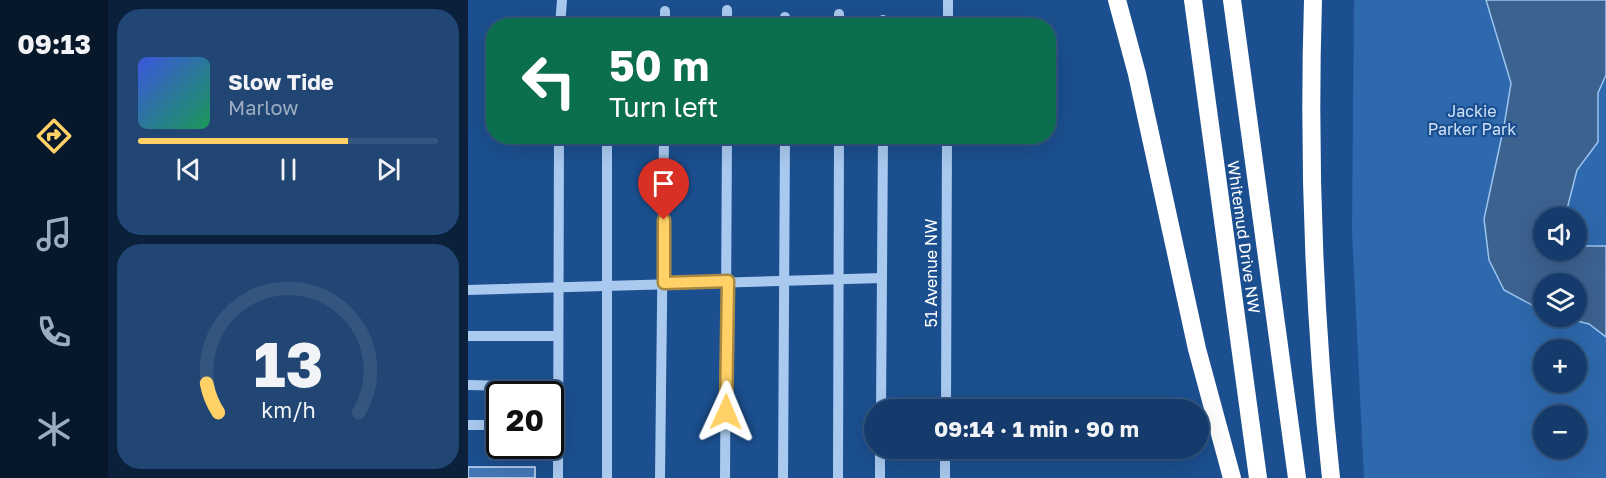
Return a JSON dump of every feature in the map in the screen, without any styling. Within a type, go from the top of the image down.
[{"type":"highway","points":[[1117,0],[1137,74],[1197,349],[1232,478]]},
{"type":"highway","name":"Whitemud Drive NW","points":[[1193,0],[1258,478]]},
{"type":"highway","name":"Whitemud Drive NW","points":[[1232,0],[1297,478]]},
{"type":"highway","points":[[1313,0],[1313,214],[1319,341],[1331,478]]},
{"type":"street","points":[[561,18],[562,0]]},
{"type":"street","points":[[948,0],[948,18]]},
{"type":"street","points":[[727,10],[727,18]]},
{"type":"street","points":[[665,11],[665,18]]},
{"type":"street","points":[[557,381],[559,144]]},
{"type":"street","points":[[607,144],[607,478]]},
{"type":"street","points":[[660,478],[664,144]]},
{"type":"street","points":[[724,478],[728,281],[727,144]]},
{"type":"street","points":[[783,478],[785,144]]},
{"type":"street","points":[[838,478],[839,144]]},
{"type":"street","points":[[881,399],[882,144]]},
{"type":"street","name":"51 Avenue NW","points":[[946,399],[947,144]]},
{"type":"street","points":[[468,290],[882,278]]},
{"type":"street","points":[[468,336],[557,336]]},
{"type":"street","points":[[468,385],[486,385]]},
{"type":"street","points":[[468,425],[486,425]]},
{"type":"street","points":[[557,459],[558,478]]},
{"type":"street","points":[[880,459],[880,478]]},
{"type":"street","points":[[945,459],[945,478]]},
{"type":"green space","name":"Jackie Parker Park","points":[[1354,0],[1606,0],[1606,478],[1364,478],[1352,232]]},
{"type":"shaded area","points":[[1486,0],[1606,0],[1606,75],[1598,93],[1598,142],[1577,170],[1568,207],[1533,207],[1533,261],[1587,261],[1587,246],[1606,246],[1606,337],[1587,323],[1587,273],[1533,273],[1533,306],[1504,290],[1489,260],[1484,219],[1511,83]]},
{"type":"building","points":[[468,467],[535,467],[535,478],[468,478]]},
{"type":"route","points":[[664,220],[664,283],[728,281],[726,412]]}]
